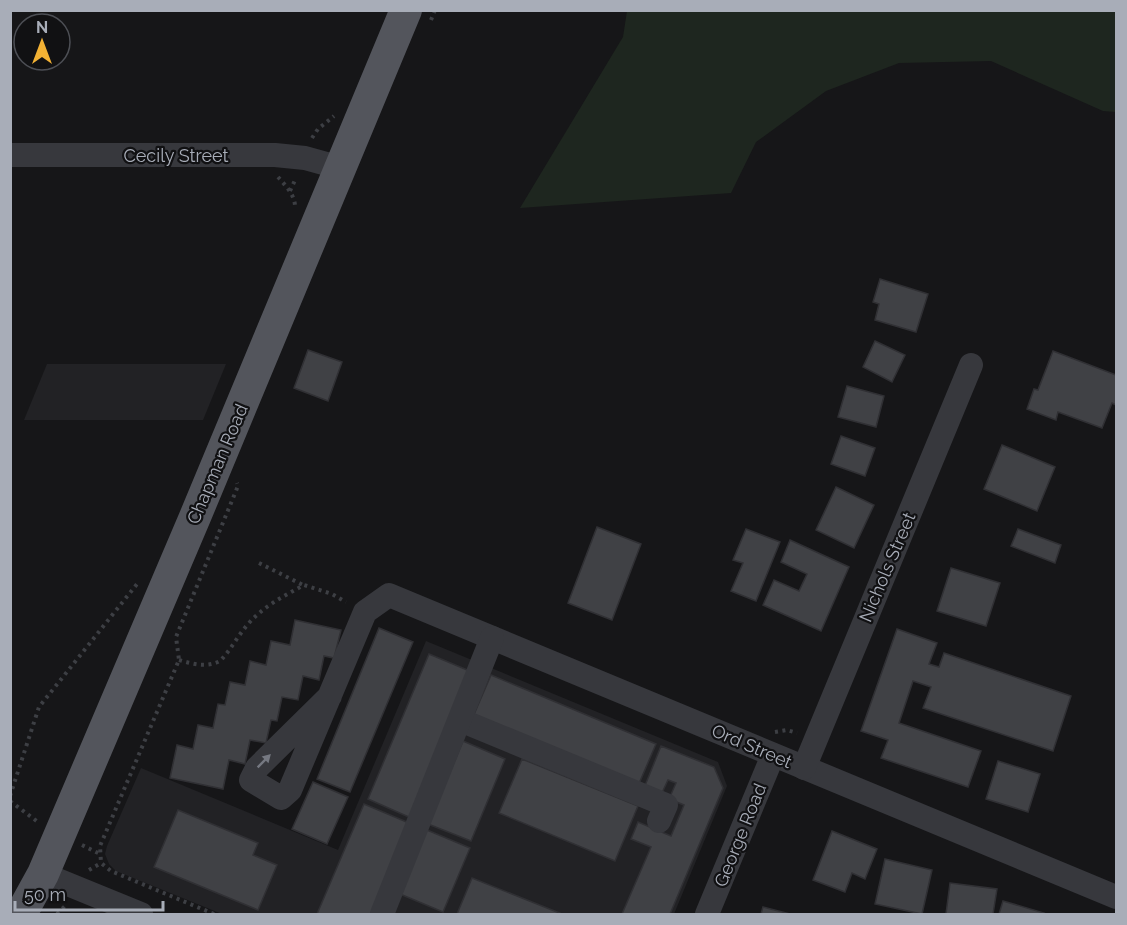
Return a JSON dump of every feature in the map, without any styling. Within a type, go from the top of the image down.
[{"type":"main road","name":"Chapman Road","points":[[21,915],[43,874],[191,528],[340,168],[418,16]]},
{"type":"street","name":"Cecily Street","points":[[10,155],[275,155],[305,158],[340,168]]},
{"type":"street","name":"Nichols Street","points":[[804,768],[971,365]]},
{"type":"street","name":"Ord Street","points":[[330,696],[365,612],[388,595],[1116,897]]},
{"type":"street","points":[[382,915],[492,638]]},
{"type":"street","points":[[460,720],[666,805],[659,820]]},
{"type":"street","name":"George Road","points":[[707,915],[773,754]]},
{"type":"street","points":[[43,874],[141,915]]},
{"type":"path","points":[[418,16],[435,10]]},
{"type":"path","points":[[290,191],[295,179]]},
{"type":"path","points":[[214,915],[116,874],[101,863],[100,846],[179,660],[176,637],[238,486],[235,475]]},
{"type":"path","points":[[259,563],[304,585],[332,594],[350,605]]},
{"type":"path","points":[[10,796],[39,707],[136,586],[141,576]]},
{"type":"path","points":[[179,660],[198,665],[214,664],[220,661],[260,612],[304,585]]},
{"type":"path","points":[[10,801],[45,828]]},
{"type":"path","points":[[79,844],[100,855]]},
{"type":"path","points":[[84,872],[101,863]]},
{"type":"path","points":[[57,915],[69,903]]},
{"type":"shaded area","points":[[627,11],[1116,11],[1116,112],[1103,111],[991,61],[899,63],[826,91],[756,142],[731,193],[520,208],[623,37]]},
{"type":"shaded area","points":[[47,364],[226,364],[203,420],[24,420]]},
{"type":"shaded area","points":[[426,641],[718,762],[727,786],[674,914],[222,914],[116,871],[109,864],[105,854],[107,846],[141,768],[338,850]]},
{"type":"building","points":[[880,279],[928,294],[916,332],[875,320],[879,304],[873,302]]},
{"type":"building","points":[[875,341],[905,355],[892,382],[863,367]]},
{"type":"building","points":[[308,350],[342,362],[328,401],[294,388]]},
{"type":"building","points":[[1053,351],[1116,375],[1116,405],[1112,403],[1102,428],[1058,412],[1056,420],[1027,409],[1034,389],[1038,390]]},
{"type":"building","points":[[847,386],[884,396],[876,427],[838,417]]},
{"type":"building","points":[[841,436],[875,448],[865,476],[831,464]]},
{"type":"building","points":[[1002,445],[1055,467],[1037,511],[984,489]]},
{"type":"building","points":[[836,487],[874,505],[854,548],[816,530]]},
{"type":"building","points":[[597,527],[641,544],[612,620],[568,603]]},
{"type":"building","points":[[746,529],[780,542],[756,601],[731,591],[743,563],[733,560]]},
{"type":"building","points":[[1018,529],[1061,545],[1055,563],[1011,546]]},
{"type":"building","points":[[790,540],[849,567],[821,631],[763,605],[774,580],[799,591],[807,574],[781,562]]},
{"type":"building","points":[[951,568],[1000,583],[986,626],[937,611]]},
{"type":"building","points":[[295,620],[341,630],[334,658],[324,656],[319,680],[303,676],[298,700],[282,697],[277,721],[271,720],[266,743],[250,740],[245,764],[229,760],[223,789],[170,778],[177,745],[193,749],[198,725],[213,728],[218,704],[225,705],[230,682],[245,685],[250,661],[266,665],[271,641],[290,645]]},
{"type":"building","points":[[379,628],[413,642],[350,792],[317,779]]},
{"type":"building","points":[[897,629],[937,643],[929,664],[939,667],[944,653],[1071,696],[1053,751],[923,708],[931,687],[913,681],[899,723],[981,751],[968,787],[881,758],[888,740],[861,731]]},
{"type":"building","points":[[429,654],[472,672],[411,818],[368,799]]},
{"type":"building","points":[[491,675],[656,744],[638,786],[472,719]]},
{"type":"building","points":[[463,741],[505,759],[471,841],[428,824]]},
{"type":"building","points":[[661,746],[714,767],[723,788],[670,914],[622,914],[651,847],[631,839],[638,822],[671,836],[684,805],[669,799],[676,783],[668,780],[661,795],[644,788]]},
{"type":"building","points":[[522,759],[638,806],[615,861],[499,813]]},
{"type":"building","points":[[998,761],[1040,774],[1028,812],[986,799]]},
{"type":"building","points":[[313,782],[348,797],[327,844],[292,829]]},
{"type":"building","points":[[364,804],[409,823],[371,914],[317,914]]},
{"type":"building","points":[[178,810],[258,843],[253,855],[277,865],[258,910],[154,867]]},
{"type":"building","points":[[427,830],[470,848],[443,912],[400,894]]},
{"type":"building","points":[[832,831],[877,849],[865,879],[852,873],[845,892],[813,880]]},
{"type":"building","points":[[885,859],[932,870],[922,914],[875,904]]},
{"type":"building","points":[[472,878],[562,914],[457,914]]},
{"type":"building","points":[[950,883],[997,889],[993,914],[946,914]]},
{"type":"building","points":[[1003,901],[1044,913],[999,914]]},
{"type":"building","points":[[763,907],[790,914],[761,914]]}]
